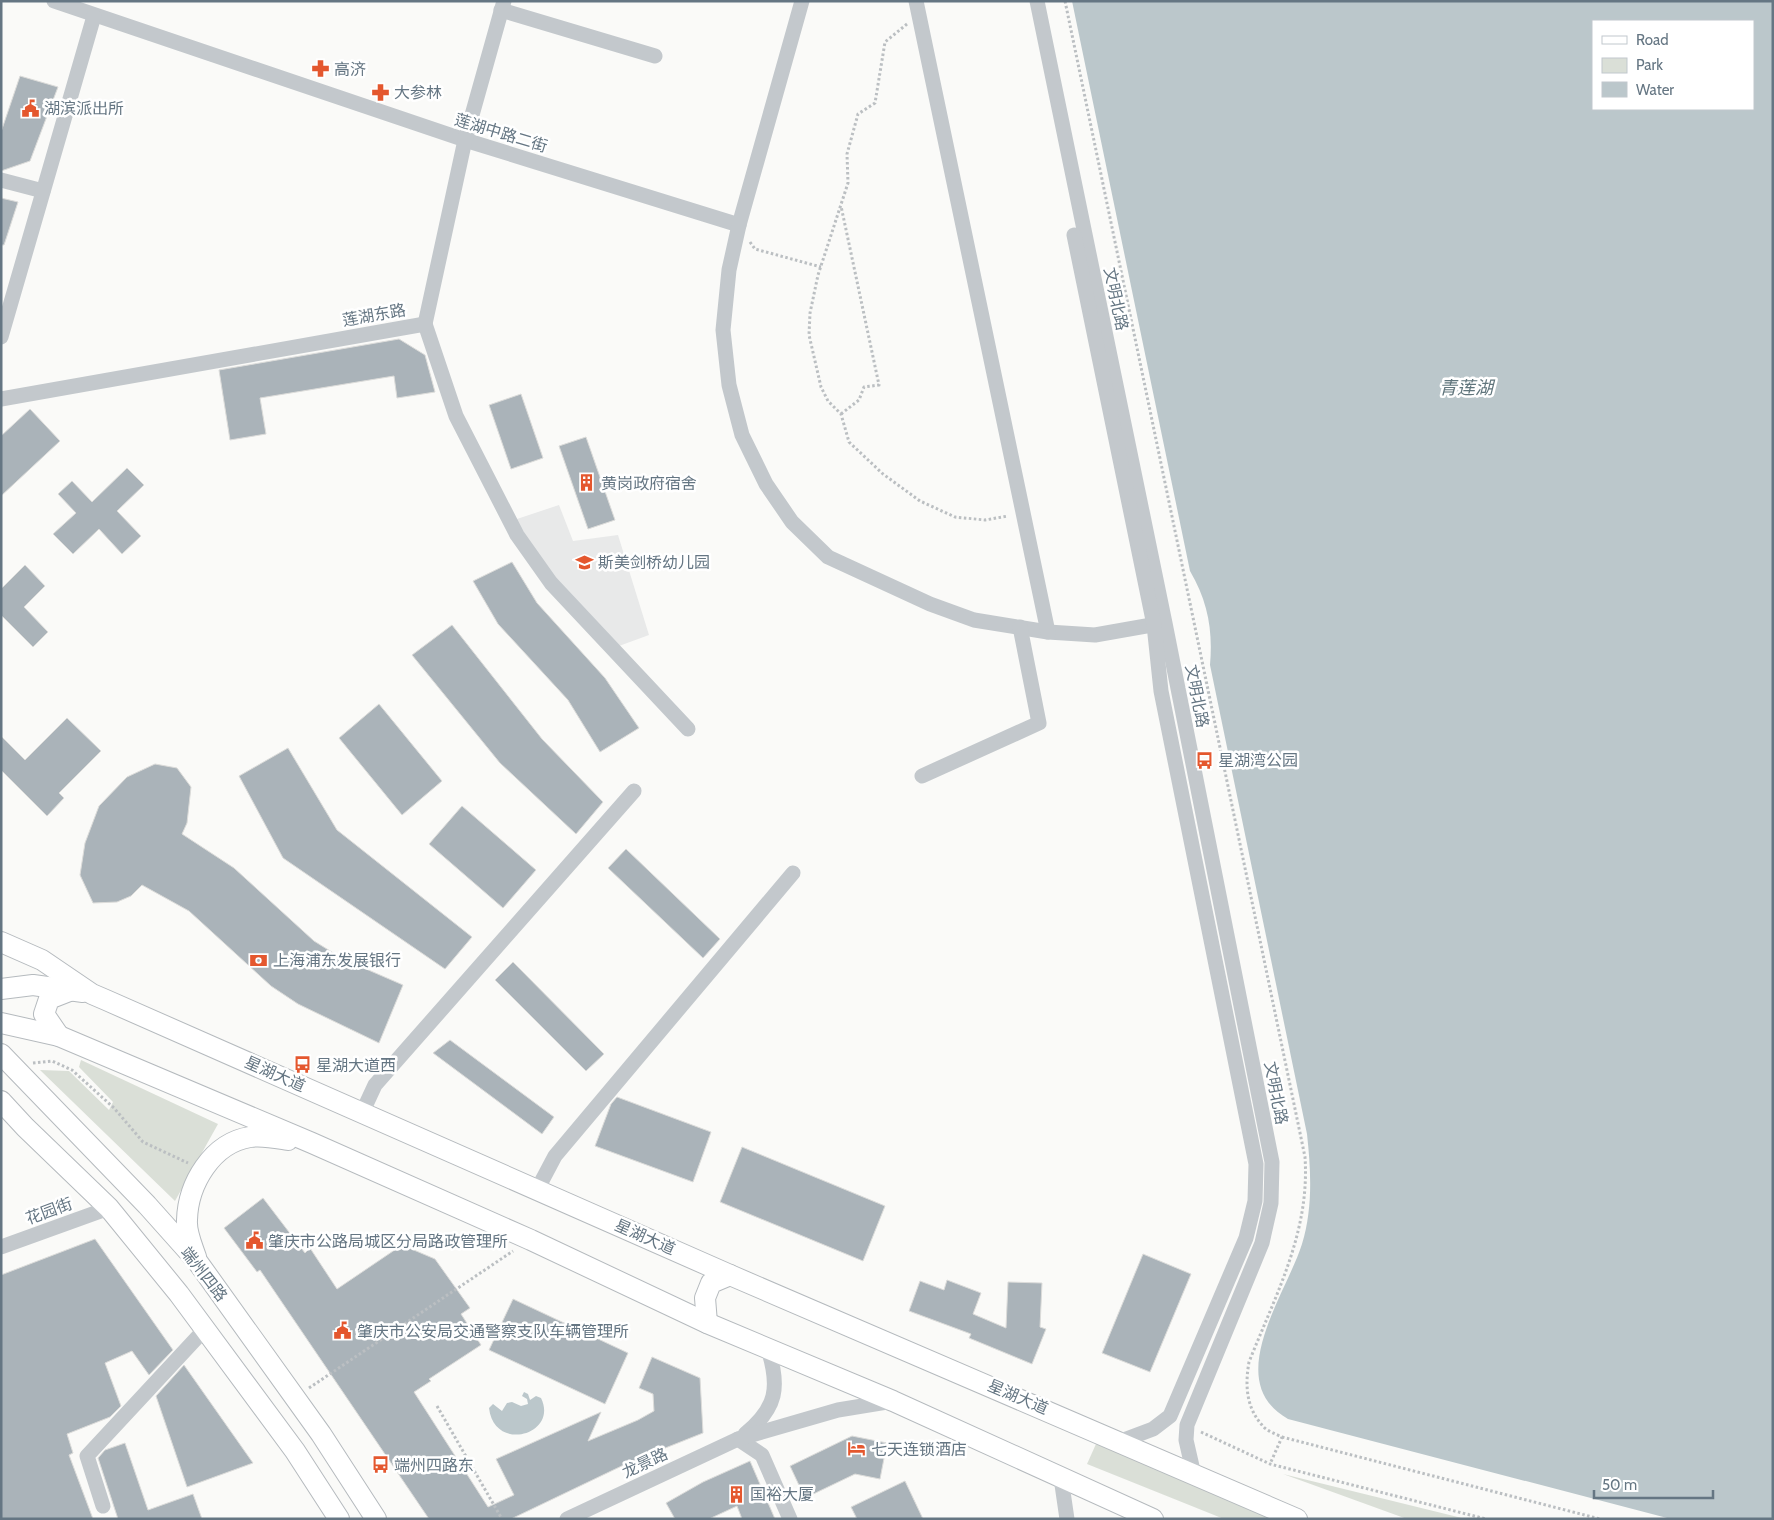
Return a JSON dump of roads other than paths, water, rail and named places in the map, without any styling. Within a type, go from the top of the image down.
[{"type":"main road","name":"星湖大道","points":[[1,942],[42,960],[92,994],[730,1275],[1121,1441],[1194,1475],[1297,1519]]},
{"type":"main road","points":[[1,989],[33,985],[92,994]]},
{"type":"main road","points":[[59,1036],[44,1014],[49,999],[72,990]]},
{"type":"main road","points":[[1,1024],[59,1036],[312,1143],[530,1240],[707,1323],[893,1401],[1153,1519]]},
{"type":"main road","name":"端州四路","points":[[6,1060],[86,1142],[197,1261],[295,1398],[376,1519]]},
{"type":"main road","name":"端州四路","points":[[1,1101],[25,1127],[109,1208],[205,1329],[294,1451],[338,1519]]},
{"type":"main road","points":[[197,1261],[187,1220],[195,1184],[211,1158],[249,1137],[270,1137],[312,1143]]},
{"type":"main road","points":[[64,1164],[86,1142]]},
{"type":"main road","points":[[707,1323],[705,1298],[711,1283],[730,1275]]},
{"type":"street","name":"莲湖中路二街","points":[[54,1],[465,140],[739,225]]},
{"type":"street","points":[[802,1],[739,225],[729,270],[723,330],[728,385],[742,435],[766,484],[792,522],[828,556],[880,582],[974,620],[1048,632],[1095,635],[1160,624]]},
{"type":"street","name":"文明北路","points":[[1026,1],[1160,624],[1272,1162],[1272,1203],[1262,1243],[1187,1425],[1186,1440],[1194,1475]]},
{"type":"street","name":"文明北路","points":[[1037,1],[1160,624],[1161,691],[1256,1164],[1255,1201],[1246,1238],[1170,1416],[1153,1429],[1121,1441]]},
{"type":"street","points":[[502,5],[655,56]]},
{"type":"street","name":"莲湖东路","points":[[1,399],[425,324],[465,140],[502,5]]},
{"type":"street","points":[[918,8],[1048,632]]},
{"type":"street","points":[[1,336],[94,16]]},
{"type":"street","points":[[1,180],[43,191]]},
{"type":"street","points":[[425,324],[456,416],[517,535],[551,583],[688,729]]},
{"type":"street","points":[[922,776],[1039,723],[1020,627]]},
{"type":"street","points":[[362,1113],[375,1085],[634,791]]},
{"type":"street","points":[[537,1190],[555,1156],[793,873]]},
{"type":"street","points":[[1,1112],[25,1127]]},
{"type":"street","name":"花园街","points":[[1,1247],[109,1208]]},
{"type":"street","points":[[103,1506],[88,1456],[205,1329]]},
{"type":"street","points":[[738,1439],[761,1421],[772,1404],[775,1387],[774,1369],[768,1349]]},
{"type":"street","points":[[738,1439],[838,1410],[893,1401]]},
{"type":"street","points":[[738,1439],[762,1455],[790,1519]]},
{"type":"street","name":"龙景路","points":[[567,1519],[738,1439]]},
{"type":"street","points":[[1061,1478],[1067,1519]]},
{"type":"water","name":"青莲湖","points":[[1072,1],[1773,1],[1773,1519],[1671,1519],[1288,1419],[1269,1403],[1260,1383],[1259,1360],[1264,1336],[1294,1265],[1306,1230],[1310,1189],[1307,1134],[1210,665],[1211,640],[1208,616],[1190,571]]},
{"type":"water","points":[[524,1392],[528,1394],[530,1400],[536,1396],[541,1398],[544,1411],[541,1422],[534,1429],[524,1434],[512,1434],[502,1431],[493,1422],[489,1408],[493,1404],[502,1411],[507,1403],[512,1402],[521,1406],[528,1404],[527,1399],[522,1396]]},
{"type":"place","name":"高济","points":[[320,69]]},
{"type":"place","name":"大参林","points":[[380,92]]},
{"type":"place","name":"湖滨派出所","points":[[30,108]]},
{"type":"place","name":"黄岗政府宿舍","points":[[587,483]]},
{"type":"place","name":"斯美剑桥幼儿园","points":[[584,562]]},
{"type":"place","name":"星湖湾公园","points":[[1204,760]]},
{"type":"place","name":"上海浦东发展银行","points":[[259,960]]},
{"type":"place","name":"星湖大道西","points":[[302,1065]]},
{"type":"place","name":"肇庆市公路局城区分局路政管理所","points":[[254,1241]]},
{"type":"place","name":"肇庆市公安局交通警察支队车辆管理所","points":[[343,1331]]},
{"type":"place","name":"七天连锁酒店","points":[[857,1449]]},
{"type":"place","name":"端州四路东","points":[[380,1465]]},
{"type":"place","name":"国裕大厦","points":[[736,1494]]}]
